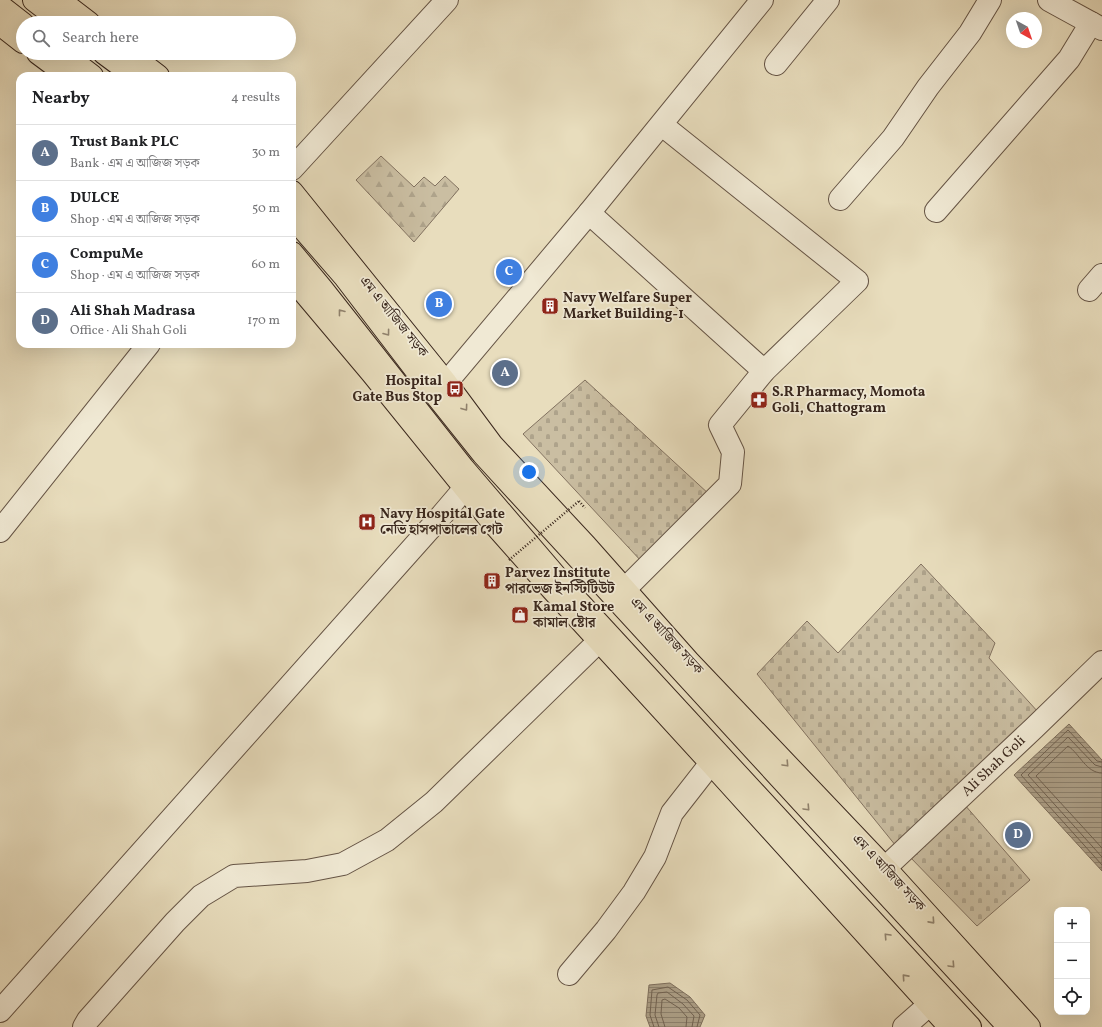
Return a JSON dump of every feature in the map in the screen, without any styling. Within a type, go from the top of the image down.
[{"type":"main road","points":[[34,0],[55,16]]},
{"type":"main road","points":[[59,0],[80,16]]},
{"type":"main road","points":[[0,6],[16,19]]},
{"type":"main road","points":[[0,24],[16,37]]},
{"type":"main road","points":[[47,60],[64,72]]},
{"type":"main road","points":[[71,60],[87,72]]},
{"type":"main road","points":[[113,60],[130,72]]},
{"type":"main road","points":[[137,60],[153,72]]},
{"type":"main road","name":"এম এ আজিজ সড়ক","points":[[296,197],[446,382],[492,445],[586,546],[694,667],[884,868],[1030,1027]]},
{"type":"main road","points":[[296,221],[344,277],[483,454],[1009,1027]]},
{"type":"main road","points":[[296,258],[463,468],[571,594],[970,1027]]},
{"type":"main road","points":[[296,283],[372,373],[495,526],[950,1027]]},
{"type":"street","points":[[296,165],[447,0]]},
{"type":"street","points":[[446,382],[662,125],[762,0]]},
{"type":"street","points":[[776,64],[828,0]]},
{"type":"street","points":[[840,199],[893,138],[928,87],[970,33],[990,0]]},
{"type":"street","points":[[936,211],[1097,26],[1049,0]]},
{"type":"street","points":[[624,590],[730,484],[734,452],[720,425],[764,371],[857,281],[662,125]]},
{"type":"street","points":[[589,213],[764,371]]},
{"type":"street","points":[[0,532],[145,348]]},
{"type":"street","points":[[0,1011],[442,515],[464,488]]},
{"type":"street","points":[[84,1027],[88,1020],[175,922],[202,896],[234,876],[307,872],[343,864],[387,840],[434,802],[599,641]]},
{"type":"street","name":"Ali Shah Goli","points":[[884,868],[1034,728],[1102,662]]},
{"type":"street","points":[[569,974],[606,930],[634,892],[655,857],[672,813],[711,763]]},
{"type":"street","points":[[904,1027],[930,1005]]},
{"type":"path","points":[[509,560],[580,501]]},
{"type":"green space","points":[[381,156],[414,187],[424,177],[435,186],[445,176],[459,189],[414,242],[356,180]]},
{"type":"green space","points":[[585,380],[710,495],[642,562],[523,434]]},
{"type":"green space","points":[[921,564],[995,643],[989,658],[1039,713],[896,846],[757,674],[807,621],[838,653]]},
{"type":"green space","points":[[964,804],[1030,880],[977,926],[908,855]]},
{"type":"water","points":[[1069,724],[1102,760],[1102,871],[1014,775]]},
{"type":"water","points":[[670,983],[690,997],[705,1015],[700,1027],[650,1027],[646,1016],[649,985]]},
{"type":"place","name":"CompuMe","points":[[509,272]]},
{"type":"place","name":"DULCE","points":[[439,304]]},
{"type":"place","name":"Navy Welfare Super Market Building-1","points":[[550,306]]},
{"type":"place","name":"Trust Bank PLC","points":[[505,373]]},
{"type":"place","name":"Hospital Gate Bus Stop","points":[[455,389]]},
{"type":"place","name":"S.R Pharmacy, Momota Goli, Chattogram","points":[[759,400]]},
{"type":"place","name":"Navy Hospital Gate নেভি হাসপাতালের গেট","points":[[367,522]]},
{"type":"place","name":"Parvez Institute পারভেজ ইনস্টিটিউট","points":[[492,581]]},
{"type":"place","name":"Kamal Store কামাল ষ্টোর","points":[[520,615]]},
{"type":"place","name":"Ali Shah Madrasa","points":[[1018,835]]}]
